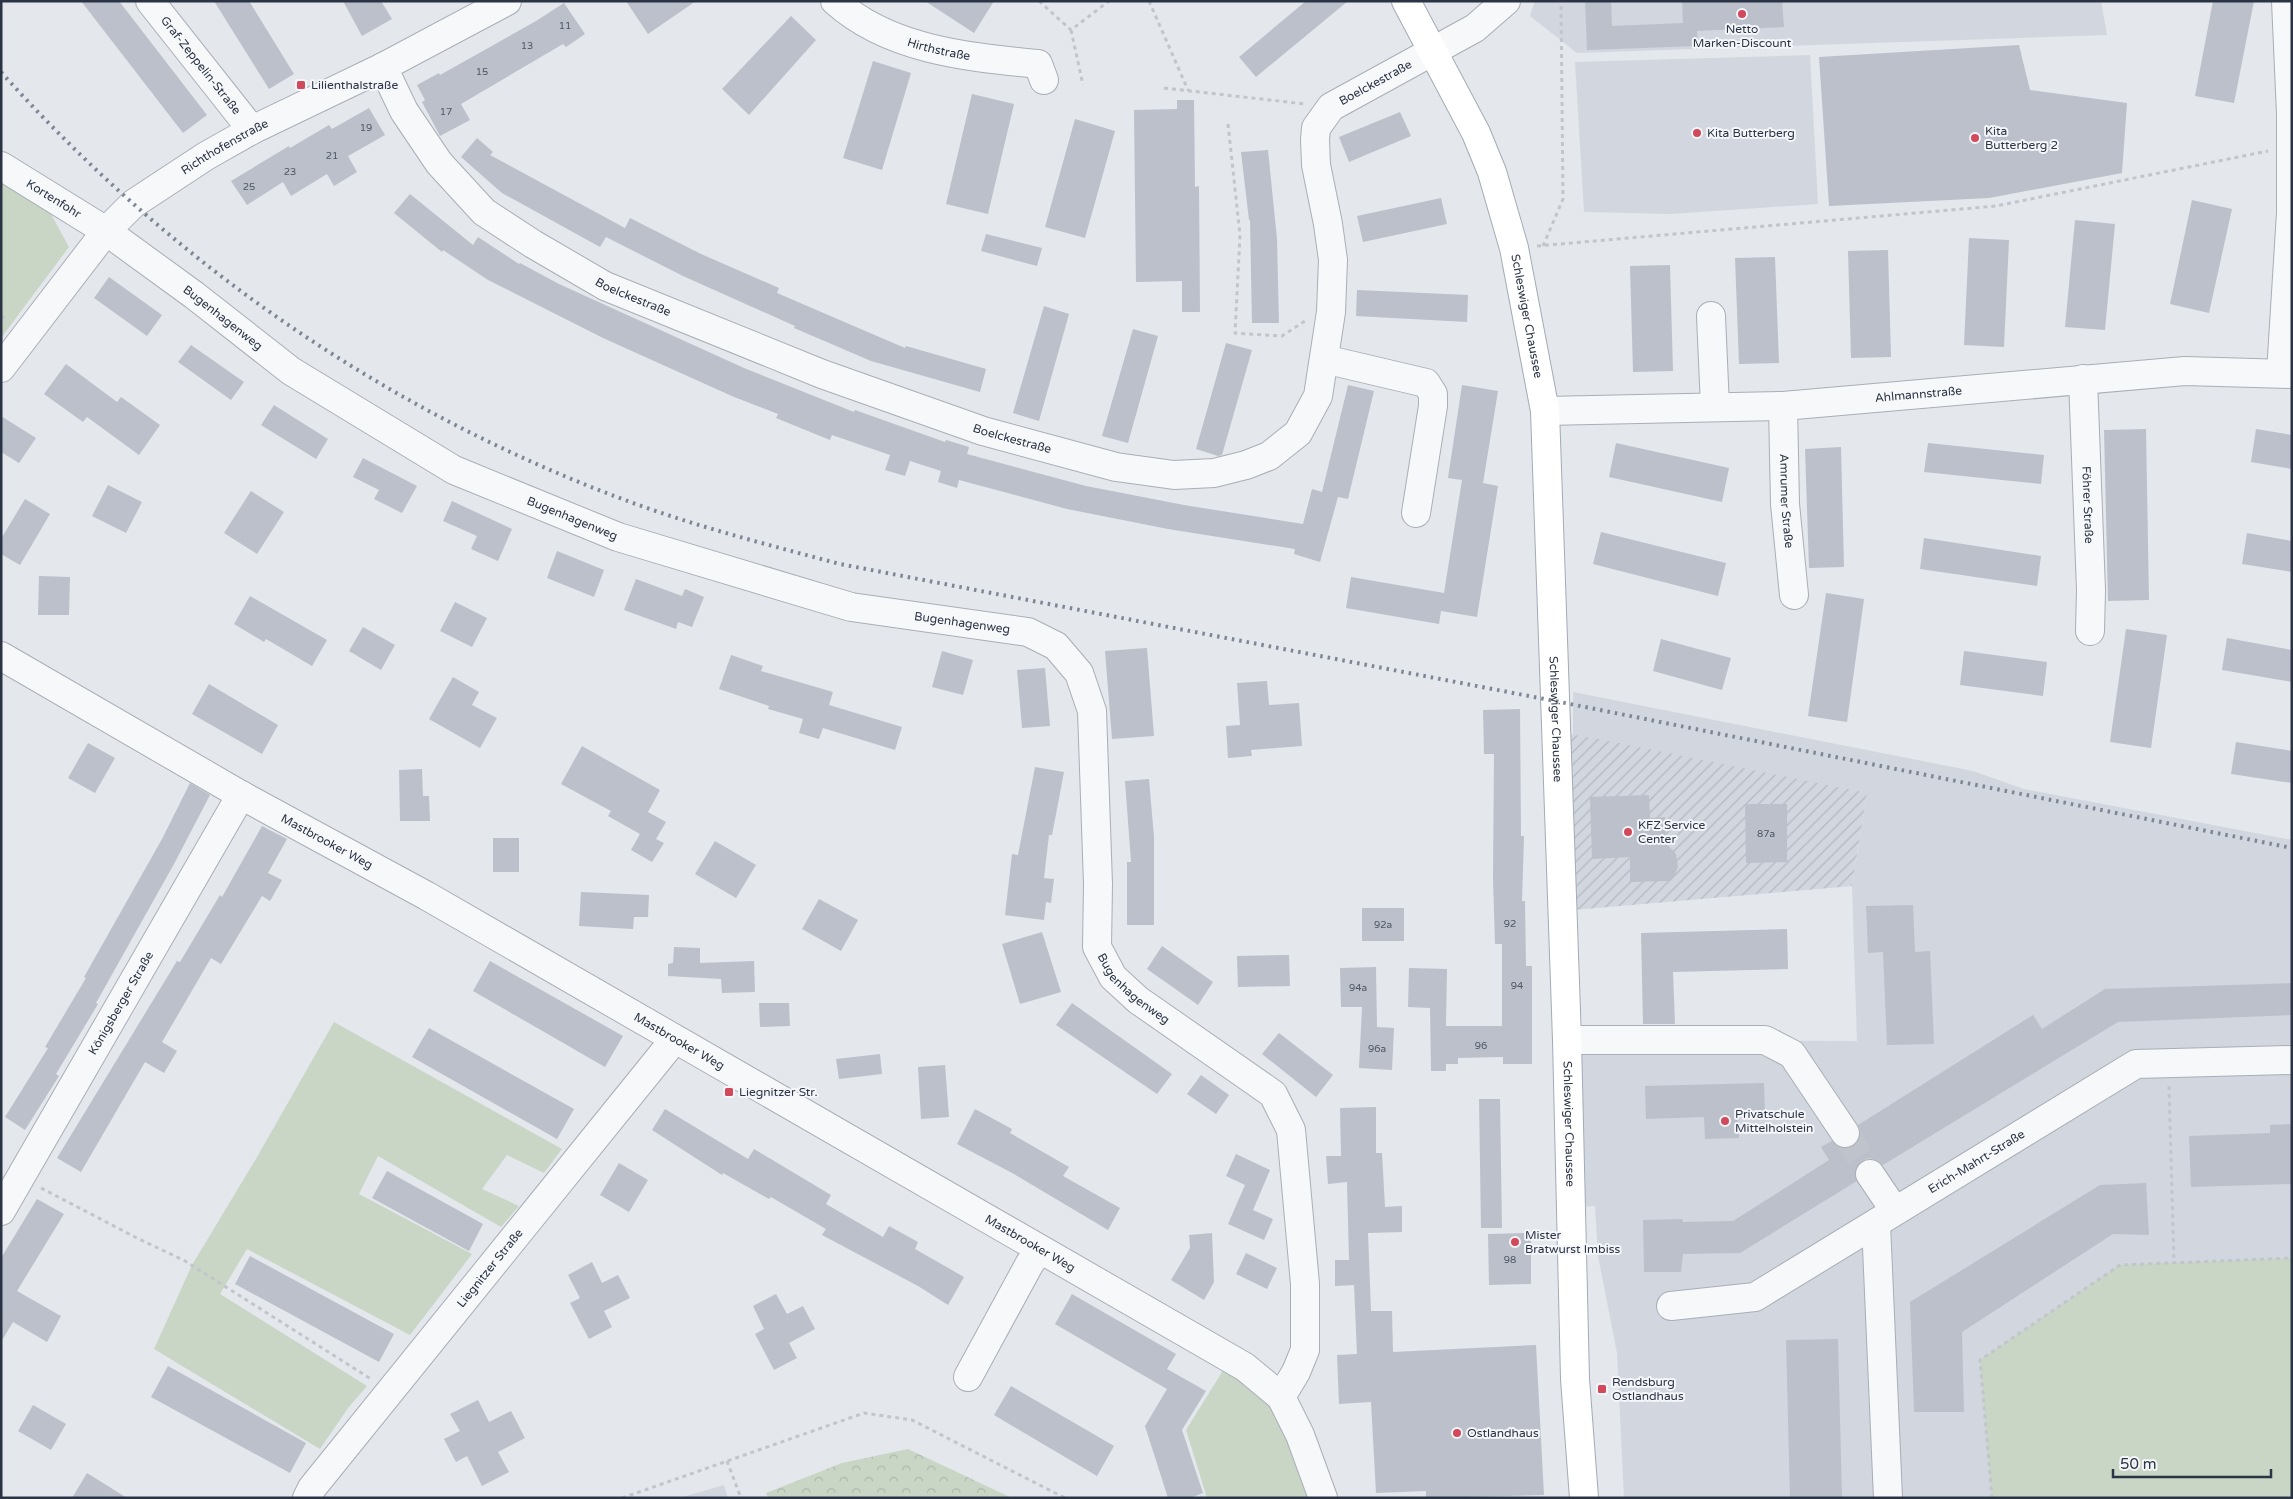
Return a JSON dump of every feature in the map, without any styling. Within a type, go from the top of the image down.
[{"type":"main road","name":"Schleswiger Chaussee","points":[[1406,1],[1476,133],[1492,172],[1514,248],[1545,411],[1567,1040],[1575,1379],[1584,1498]]},
{"type":"street","name":"Graf-Zeppelin-Straße","points":[[150,1],[252,130]]},
{"type":"street","name":"Richthofenstraße","points":[[1,368],[106,231],[133,204],[161,184],[252,130],[383,67],[507,1]]},
{"type":"street","name":"Hirthstraße","points":[[835,1],[849,14],[878,30],[922,46],[972,57],[1038,64],[1044,80]]},
{"type":"street","points":[[1432,52],[1475,28],[1506,1]]},
{"type":"street","points":[[2286,1],[2292,147],[2286,373]]},
{"type":"street","name":"Boelckestraße","points":[[383,67],[404,111],[439,163],[484,212],[533,244],[605,286],[822,374],[983,431],[1116,467],[1174,475],[1214,473],[1246,465],[1269,456],[1298,433],[1318,396],[1331,312],[1333,260],[1316,164],[1316,128],[1331,107],[1432,52]]},
{"type":"street","name":"Kortenfohr","points":[[1,166],[106,231]]},
{"type":"street","name":"Bugenhagenweg","points":[[106,231],[194,295],[291,371],[454,470],[618,537],[851,607],[1028,632],[1056,646],[1079,673],[1092,711],[1098,884],[1098,947],[1113,977],[1138,1000],[1273,1094],[1291,1130],[1305,1284],[1305,1350],[1296,1372],[1281,1397]]},
{"type":"street","points":[[1711,316],[1715,407]]},
{"type":"street","points":[[1324,359],[1426,383],[1433,394],[1433,406],[1416,513]]},
{"type":"street","name":"Ahlmannstraße","points":[[1545,411],[1783,406],[2184,371],[2286,373]]},
{"type":"street","name":"Föhrer Straße","points":[[2083,379],[2091,590],[2090,631]]},
{"type":"street","name":"Amrumer Straße","points":[[1783,406],[1785,504],[1794,595]]},
{"type":"street","name":"Mastbrooker Weg","points":[[1,656],[241,795],[427,896],[674,1040],[1245,1367],[1281,1397],[1300,1435],[1323,1498]]},
{"type":"street","name":"Königsberger Straße","points":[[1,1211],[241,795]]},
{"type":"street","name":"Liegnitzer Straße","points":[[307,1498],[312,1488],[674,1040]]},
{"type":"street","points":[[1567,1040],[1764,1040],[1792,1054],[1845,1133]]},
{"type":"street","name":"Erich-Mahrt-Straße","points":[[1671,1306],[1755,1297],[2136,1064],[2292,1060]]},
{"type":"street","points":[[1870,1174],[1885,1218],[1888,1498]]},
{"type":"street","points":[[968,1377],[1030,1263],[1040,1250]]},
{"type":"path","points":[[1039,1],[1071,30],[1083,85]]},
{"type":"path","points":[[1071,30],[1109,1]]},
{"type":"path","points":[[1149,1],[1188,91]]},
{"type":"path","points":[[1543,246],[1563,199],[1561,1]]},
{"type":"path","points":[[1164,88],[1331,107]]},
{"type":"path","points":[[1228,124],[1240,235],[1236,332],[1282,336],[1313,315],[1331,312]]},
{"type":"path","points":[[1514,248],[1996,206],[2292,147]]},
{"type":"path","points":[[2168,1063],[2174,1263]]},
{"type":"path","points":[[21,1177],[185,1261],[344,1360],[390,1392]]},
{"type":"path","points":[[1992,1498],[1980,1360],[2120,1265],[2292,1258]]},
{"type":"path","points":[[622,1498],[864,1413],[912,1420],[1065,1498]]},
{"type":"path","points":[[727,1461],[742,1498]]},
{"type":"shaded area","points":[[1535,1],[2101,1],[2107,35],[1577,53],[1530,16]]},
{"type":"shaded area","name":"Kita Butterberg","points":[[1810,55],[1818,204],[1671,214],[1584,212],[1575,62]]},
{"type":"shaded area","points":[[1573,692],[1973,771],[2024,789],[2292,840],[2292,1498],[1624,1498],[1617,1353],[1598,1256],[1595,1206],[1571,1208],[1567,1040],[1857,1041],[1852,886],[1867,794],[1573,735]]},
{"type":"shaded area","points":[[1556,732],[1867,793],[1852,886],[1562,911]]},
{"type":"shaded area","points":[[724,1485],[728,1498],[679,1498]]},
{"type":"green space","points":[[1,173],[41,196],[69,247],[1,338]]},
{"type":"green space","points":[[334,1022],[562,1149],[544,1173],[507,1155],[482,1189],[519,1206],[501,1227],[378,1156],[359,1194],[472,1254],[410,1335],[247,1249],[220,1294],[367,1386],[348,1408],[320,1449],[154,1349],[192,1265],[257,1157]]},
{"type":"green space","points":[[2292,1258],[2292,1498],[1992,1498],[1980,1360],[2120,1265]]},
{"type":"green space","points":[[1224,1369],[1255,1385],[1280,1418],[1303,1466],[1307,1498],[1207,1498],[1186,1430]]},
{"type":"green space","points":[[908,1449],[1012,1498],[768,1498],[766,1493],[842,1463]]},
{"type":"building","points":[[81,1],[119,1],[207,115],[183,133]]},
{"type":"building","points":[[214,1],[249,1],[294,74],[269,89]]},
{"type":"building","points":[[343,1],[381,1],[392,19],[362,36]]},
{"type":"building","points":[[626,1],[696,1],[648,34]]},
{"type":"building","points":[[925,1],[994,1],[974,33]]},
{"type":"building","points":[[1306,1],[1348,1],[1256,77],[1239,57]]},
{"type":"building","points":[[1585,1],[1611,1],[1612,26],[1683,23],[1682,1],[1782,1],[1784,27],[1697,31],[1698,46],[1587,50]]},
{"type":"building","points":[[2213,1],[2254,1],[2234,103],[2195,96]]},
{"type":"building","points":[[564,3],[585,34],[566,47],[563,44],[461,104],[470,120],[440,136],[422,102],[425,100],[417,85],[439,73],[440,75],[536,21]]},
{"type":"building","points":[[791,16],[816,40],[749,115],[722,89]]},
{"type":"building","name":"Kita Butterberg 2","points":[[2019,45],[2030,90],[2127,103],[2122,173],[1989,198],[1829,206],[1819,57]]},
{"type":"building","points":[[873,61],[911,73],[882,170],[843,158]]},
{"type":"building","points":[[972,94],[1014,104],[988,214],[946,204]]},
{"type":"building","points":[[1177,100],[1194,100],[1195,187],[1199,186],[1200,312],[1182,312],[1182,281],[1136,282],[1134,110],[1177,109]]},
{"type":"building","points":[[369,108],[385,135],[348,156],[357,172],[334,186],[327,174],[291,196],[283,182],[247,205],[231,181],[289,146],[290,148],[329,125],[332,129]]},
{"type":"building","points":[[1400,112],[1411,136],[1349,162],[1339,137]]},
{"type":"building","points":[[1075,119],[1115,131],[1085,238],[1045,227]]},
{"type":"building","points":[[477,138],[493,152],[490,155],[625,228],[630,218],[701,254],[779,288],[777,293],[905,348],[906,346],[986,369],[980,392],[871,361],[794,328],[795,326],[683,276],[606,237],[600,247],[502,193],[461,157]]},
{"type":"building","points":[[1268,150],[1277,239],[1279,323],[1252,323],[1250,220],[1241,152]]},
{"type":"building","points":[[410,194],[473,245],[478,237],[519,264],[559,284],[744,368],[854,412],[855,410],[945,442],[946,440],[969,447],[967,454],[1086,486],[1184,505],[1303,524],[1312,489],[1322,492],[1348,385],[1374,391],[1348,499],[1338,497],[1320,562],[1294,554],[1295,549],[1168,529],[1067,509],[959,480],[957,488],[938,482],[941,471],[910,461],[905,476],[885,470],[890,455],[832,435],[830,440],[776,418],[778,414],[734,397],[603,338],[488,280],[443,250],[442,252],[394,213]]},
{"type":"building","points":[[1441,198],[1447,224],[1363,242],[1357,216]]},
{"type":"building","points":[[2192,200],[2232,209],[2209,313],[2170,304]]},
{"type":"building","points":[[2075,220],[2115,224],[2105,330],[2065,327]]},
{"type":"building","points":[[986,234],[1042,248],[1037,266],[981,251]]},
{"type":"building","points":[[1969,238],[2009,240],[2004,347],[1964,345]]},
{"type":"building","points":[[1888,250],[1891,357],[1851,358],[1848,251]]},
{"type":"building","points":[[1775,257],[1779,363],[1739,364],[1735,258]]},
{"type":"building","points":[[1670,265],[1673,371],[1633,372],[1630,266]]},
{"type":"building","points":[[109,277],[162,315],[147,336],[94,298]]},
{"type":"building","points":[[1357,290],[1468,295],[1467,322],[1356,316]]},
{"type":"building","points":[[1044,306],[1069,314],[1039,421],[1013,413]]},
{"type":"building","points":[[1133,329],[1158,336],[1128,443],[1102,436]]},
{"type":"building","points":[[1226,343],[1252,350],[1222,455],[1218,456],[1196,449]]},
{"type":"building","points":[[191,345],[244,382],[231,400],[178,362]]},
{"type":"building","points":[[66,364],[117,402],[121,397],[160,425],[139,455],[87,417],[83,422],[44,394]]},
{"type":"building","points":[[1462,385],[1498,391],[1483,483],[1498,486],[1477,617],[1441,611],[1439,624],[1346,608],[1351,577],[1444,593],[1462,480],[1448,478]]},
{"type":"building","points":[[274,405],[328,439],[316,459],[261,425]]},
{"type":"building","points":[[1,416],[36,438],[19,463],[1,452]]},
{"type":"building","points":[[2146,429],[2149,600],[2108,601],[2104,430]]},
{"type":"building","points":[[2256,429],[2292,435],[2292,469],[2251,462]]},
{"type":"building","points":[[1616,443],[1729,468],[1722,502],[1609,477]]},
{"type":"building","points":[[1928,443],[2044,455],[2041,484],[1924,472]]},
{"type":"building","points":[[1841,447],[1844,567],[1809,568],[1805,449]]},
{"type":"building","points":[[363,458],[417,486],[402,513],[374,499],[379,490],[353,477]]},
{"type":"building","points":[[108,485],[142,502],[126,533],[92,516]]},
{"type":"building","points":[[251,491],[284,512],[257,554],[224,533]]},
{"type":"building","points":[[25,499],[50,514],[20,565],[1,554],[1,539]]},
{"type":"building","points":[[452,501],[512,529],[498,561],[471,549],[477,536],[443,521]]},
{"type":"building","points":[[1601,532],[1726,563],[1718,596],[1593,564]]},
{"type":"building","points":[[2247,533],[2292,541],[2292,572],[2242,564]]},
{"type":"building","points":[[1924,538],[2041,556],[2037,586],[1920,569]]},
{"type":"building","points":[[557,551],[604,570],[594,597],[547,578]]},
{"type":"building","points":[[39,576],[70,577],[69,615],[38,615]]},
{"type":"building","points":[[636,579],[682,596],[685,589],[704,597],[692,627],[678,622],[676,629],[624,610]]},
{"type":"building","points":[[1826,593],[1864,599],[1847,722],[1808,716]]},
{"type":"building","points":[[250,596],[327,640],[312,666],[266,639],[264,642],[234,624]]},
{"type":"building","points":[[455,602],[487,618],[472,647],[440,631]]},
{"type":"building","points":[[363,627],[395,645],[381,670],[349,651]]},
{"type":"building","points":[[2126,629],[2167,635],[2151,748],[2110,742]]},
{"type":"building","points":[[2227,638],[2292,650],[2292,682],[2222,670]]},
{"type":"building","points":[[1661,639],[1731,658],[1722,690],[1653,671]]},
{"type":"building","points":[[1147,648],[1154,736],[1112,739],[1105,651]]},
{"type":"building","points":[[942,651],[973,660],[963,695],[932,687]]},
{"type":"building","points":[[1964,651],[2047,662],[2043,696],[1960,685]]},
{"type":"building","points":[[731,655],[763,666],[761,671],[833,692],[829,705],[902,727],[895,750],[823,728],[819,739],[799,733],[803,719],[768,709],[769,706],[719,689]]},
{"type":"building","points":[[1045,668],[1050,726],[1022,728],[1017,670]]},
{"type":"building","points":[[453,677],[479,692],[472,705],[497,718],[480,748],[429,719]]},
{"type":"building","points":[[1267,681],[1269,705],[1299,703],[1302,746],[1251,750],[1252,756],[1228,758],[1226,726],[1240,725],[1237,683]]},
{"type":"building","points":[[209,684],[278,725],[262,754],[192,714]]},
{"type":"building","points":[[1520,709],[1521,836],[1524,836],[1522,901],[1525,901],[1526,966],[1532,966],[1532,1064],[1503,1064],[1503,1057],[1458,1058],[1458,1064],[1446,1064],[1446,1071],[1431,1071],[1430,1008],[1408,1007],[1409,968],[1447,969],[1446,1026],[1502,1026],[1502,944],[1495,944],[1493,879],[1494,754],[1484,754],[1483,710]]},
{"type":"building","points":[[2236,742],[2292,751],[2292,783],[2231,774]]},
{"type":"building","points":[[88,743],[115,758],[95,793],[68,778]]},
{"type":"building","points":[[582,746],[660,790],[648,812],[666,822],[656,839],[664,843],[652,862],[631,850],[640,834],[608,816],[611,811],[561,784]]},
{"type":"building","points":[[1035,767],[1064,772],[1052,835],[1049,835],[1044,878],[1054,879],[1051,903],[1046,902],[1044,920],[1005,915],[1012,854],[1018,855]]},
{"type":"building","points":[[422,769],[423,796],[429,796],[430,821],[400,821],[399,770]]},
{"type":"building","points":[[1149,779],[1154,837],[1154,925],[1127,925],[1127,862],[1131,862],[1125,781]]},
{"type":"building","points":[[190,783],[210,795],[174,864],[96,1003],[98,1004],[56,1074],[59,1076],[25,1130],[5,1117],[48,1048],[45,1047],[86,978],[84,977],[162,839]]},
{"type":"building","name":"KFZ Service Center","points":[[1649,795],[1650,818],[1665,817],[1666,843],[1676,854],[1678,867],[1673,878],[1668,881],[1630,882],[1630,857],[1592,859],[1590,797]]},
{"type":"building","points":[[1745,804],[1787,804],[1787,862],[1746,863]]},
{"type":"building","points":[[262,826],[287,839],[268,873],[282,880],[270,901],[262,896],[221,964],[211,958],[162,1042],[177,1051],[164,1073],[145,1062],[81,1172],[57,1158],[177,961],[180,962],[220,895],[222,897]]},
{"type":"building","points":[[493,838],[519,838],[519,872],[493,872]]},
{"type":"building","points":[[715,841],[756,865],[736,898],[695,874]]},
{"type":"building","points":[[581,892],[649,895],[648,917],[634,917],[633,929],[579,926]]},
{"type":"building","points":[[819,899],[858,920],[841,951],[802,929]]},
{"type":"building","points":[[1913,905],[1915,952],[1930,951],[1934,1044],[1887,1045],[1883,952],[1868,953],[1866,906]]},
{"type":"building","points":[[1362,908],[1404,908],[1404,941],[1362,941]]},
{"type":"building","points":[[1787,929],[1788,969],[1673,972],[1675,1024],[1643,1024],[1641,933]]},
{"type":"building","points":[[1042,932],[1061,992],[1020,1004],[1002,944]]},
{"type":"building","points":[[1162,946],[1213,982],[1198,1005],[1147,969]]},
{"type":"building","points":[[674,947],[700,948],[700,963],[754,961],[755,992],[722,993],[721,979],[668,976],[668,964],[673,963]]},
{"type":"building","points":[[1289,955],[1290,986],[1238,987],[1237,956]]},
{"type":"building","points":[[490,961],[623,1036],[605,1067],[473,991]]},
{"type":"building","points":[[1376,967],[1377,1027],[1394,1028],[1392,1070],[1359,1068],[1362,1007],[1341,1007],[1340,968]]},
{"type":"building","points":[[2292,983],[2292,1015],[2118,1022],[1883,1165],[1869,1158],[1862,1161],[1856,1168],[1857,1181],[1740,1253],[1683,1254],[1681,1272],[1644,1272],[1643,1220],[1682,1219],[1683,1222],[1733,1221],[1829,1160],[1821,1147],[1832,1141],[1839,1147],[1846,1149],[1853,1146],[1859,1139],[1861,1132],[1858,1125],[2033,1015],[2042,1029],[2105,989]]},
{"type":"building","points":[[759,1003],[789,1003],[790,1026],[760,1027]]},
{"type":"building","points":[[1072,1003],[1172,1074],[1157,1094],[1056,1025]]},
{"type":"building","points":[[429,1028],[574,1109],[557,1139],[412,1057]]},
{"type":"building","points":[[1279,1033],[1333,1075],[1316,1097],[1262,1054]]},
{"type":"building","points":[[880,1054],[882,1074],[839,1079],[836,1059]]},
{"type":"building","points":[[945,1065],[949,1117],[921,1119],[918,1067]]},
{"type":"building","points":[[1201,1075],[1229,1095],[1216,1114],[1187,1094]]},
{"type":"building","points":[[1764,1083],[1765,1115],[1738,1115],[1739,1138],[1705,1139],[1704,1117],[1646,1119],[1645,1086]]},
{"type":"building","points":[[1479,1099],[1500,1099],[1502,1228],[1481,1228]]},
{"type":"building","name":"Ostlandhaus","points":[[1376,1107],[1376,1153],[1382,1153],[1385,1207],[1402,1206],[1402,1232],[1368,1233],[1371,1311],[1392,1311],[1393,1352],[1536,1345],[1544,1495],[1426,1498],[1426,1491],[1376,1493],[1371,1402],[1339,1404],[1337,1355],[1357,1354],[1354,1285],[1335,1286],[1335,1260],[1349,1260],[1347,1182],[1328,1184],[1326,1156],[1341,1156],[1340,1108]]},
{"type":"building","points":[[665,1109],[748,1159],[754,1149],[831,1195],[826,1204],[883,1237],[889,1226],[918,1242],[915,1249],[964,1277],[948,1305],[918,1286],[822,1235],[826,1229],[771,1197],[769,1199],[723,1173],[722,1175],[652,1130]]},
{"type":"building","points":[[975,1109],[1012,1129],[1010,1133],[1069,1167],[1063,1176],[1120,1208],[1108,1230],[1014,1174],[957,1144]]},
{"type":"building","points":[[2292,1124],[2292,1184],[2191,1187],[2189,1136],[2270,1133],[2270,1125]]},
{"type":"building","points":[[1236,1154],[1270,1170],[1253,1210],[1273,1219],[1264,1240],[1228,1224],[1245,1185],[1226,1176]]},
{"type":"building","points":[[619,1163],[648,1180],[629,1212],[600,1195]]},
{"type":"building","points":[[387,1171],[483,1224],[469,1251],[372,1198]]},
{"type":"building","points":[[2146,1183],[2149,1235],[2113,1234],[1962,1332],[1964,1412],[1914,1412],[1910,1302],[2100,1185]]},
{"type":"building","points":[[37,1199],[64,1214],[17,1291],[61,1316],[47,1342],[13,1322],[1,1342],[1,1258]]},
{"type":"building","points":[[1212,1233],[1214,1282],[1204,1300],[1171,1280],[1190,1248],[1189,1235]]},
{"type":"building","points":[[1531,1233],[1531,1284],[1489,1285],[1488,1234]]},
{"type":"building","points":[[1246,1253],[1277,1268],[1267,1289],[1236,1274]]},
{"type":"building","points":[[250,1256],[394,1334],[379,1362],[235,1284]]},
{"type":"building","points":[[592,1262],[602,1283],[618,1275],[630,1298],[604,1311],[612,1327],[589,1339],[570,1303],[580,1298],[568,1275]]},
{"type":"building","points":[[776,1294],[787,1314],[803,1306],[815,1329],[789,1343],[797,1358],[774,1370],[755,1334],[764,1329],[753,1306]]},
{"type":"building","points":[[1072,1294],[1176,1354],[1167,1369],[1206,1391],[1182,1430],[1203,1493],[1190,1498],[1168,1498],[1145,1426],[1167,1389],[1055,1324]]},
{"type":"building","points":[[1838,1339],[1842,1498],[1790,1498],[1786,1340]]},
{"type":"building","points":[[168,1366],[306,1443],[290,1473],[151,1397]]},
{"type":"building","points":[[1011,1386],[1114,1446],[1097,1476],[994,1415]]},
{"type":"building","points":[[478,1400],[489,1422],[511,1411],[525,1438],[498,1452],[509,1472],[482,1486],[467,1456],[456,1462],[444,1439],[460,1431],[450,1414]]},
{"type":"building","points":[[33,1405],[66,1424],[51,1450],[18,1431]]},
{"type":"building","points":[[87,1473],[127,1498],[72,1498]]},
{"type":"tunnel","points":[[1845,1133],[1870,1174]]},
{"type":"railway","points":[[1,72],[66,141],[135,205],[208,266],[284,322],[363,373],[445,419],[530,461],[617,497],[672,516],[728,534],[840,564],[1555,701],[2292,848]]},
{"type":"place","name":"Netto Marken-Discount","points":[[1742,14]]},
{"type":"place","name":"Lilienthalstraße","points":[[301,85]]},
{"type":"place","name":"Kita Butterberg","points":[[1697,133]]},
{"type":"place","name":"Kita Butterberg 2","points":[[1975,138]]},
{"type":"place","name":"KFZ Service Center","points":[[1628,832]]},
{"type":"place","name":"Liegnitzer Str.","points":[[729,1092]]},
{"type":"place","name":"Privatschule Mittelholstein","points":[[1725,1121]]},
{"type":"place","name":"Mister Bratwurst Imbiss","points":[[1515,1242]]},
{"type":"place","name":"Rendsburg Ostlandhaus","points":[[1602,1389]]},
{"type":"place","name":"Ostlandhaus","points":[[1457,1433]]}]
